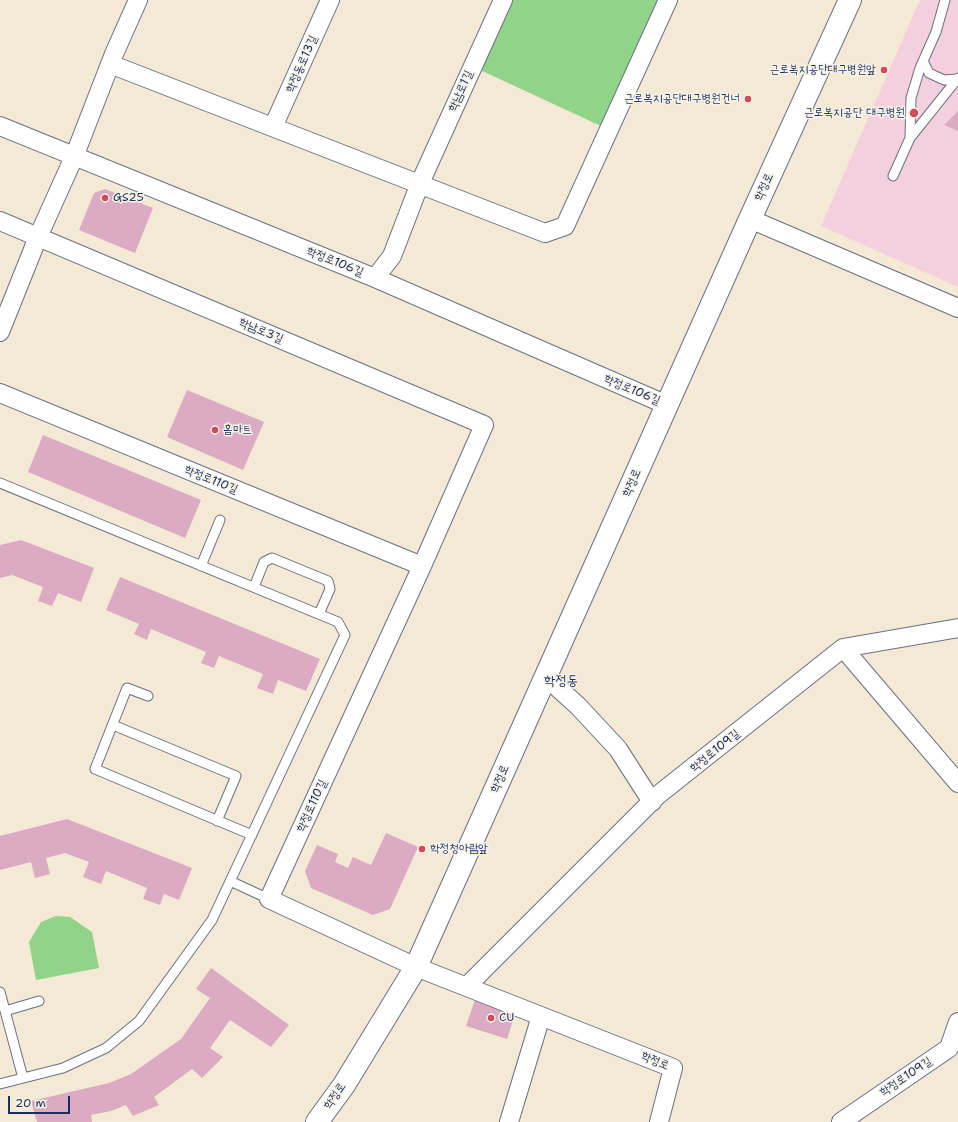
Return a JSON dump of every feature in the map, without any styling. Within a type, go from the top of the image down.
[{"type":"main road","name":"학정로","points":[[317,1122],[344,1084],[416,967],[750,219],[850,0]]},
{"type":"street","points":[[0,332],[38,237],[74,157],[110,64],[138,0]]},
{"type":"street","name":"학정동로13길","points":[[273,128],[330,0]]},
{"type":"street","name":"학남로1길","points":[[375,278],[392,256],[420,183],[502,0]]},
{"type":"street","points":[[110,64],[545,232],[564,226],[668,0]]},
{"type":"street","name":"학정로106길","points":[[0,126],[375,278],[667,405]]},
{"type":"street","points":[[750,219],[958,308]]},
{"type":"street","name":"학남로3길","points":[[0,221],[484,425]]},
{"type":"street","name":"학정로110길","points":[[0,393],[422,566]]},
{"type":"street","name":"학정로110길","points":[[269,899],[422,566],[484,425]]},
{"type":"street","points":[[843,648],[958,628]]},
{"type":"street","points":[[843,648],[958,784]]},
{"type":"street","name":"학정로109길","points":[[467,986],[652,802],[843,648]]},
{"type":"street","points":[[546,677],[578,706],[618,748],[652,802]]},
{"type":"street","points":[[269,899],[416,967]]},
{"type":"street","name":"학정로","points":[[416,967],[674,1068],[659,1122]]},
{"type":"street","points":[[509,1122],[541,1016]]},
{"type":"street","name":"학정로109길","points":[[841,1122],[949,1048],[958,1022]]},
{"type":"lane","points":[[910,138],[911,98],[923,61],[936,32],[945,0]]},
{"type":"lane","points":[[923,61],[929,73],[944,80],[958,78]]},
{"type":"lane","points":[[894,176],[910,138],[958,78]]},
{"type":"lane","points":[[0,483],[338,622],[345,635],[212,920],[139,1021],[106,1048],[63,1068],[0,1084]]},
{"type":"lane","points":[[201,566],[220,520]]},
{"type":"lane","points":[[254,587],[264,562],[272,558],[328,581],[330,589],[319,614]]},
{"type":"lane","points":[[148,696],[127,688],[95,769],[252,835]]},
{"type":"lane","points":[[113,725],[236,776],[217,821]]},
{"type":"lane","points":[[230,881],[269,899]]},
{"type":"lane","points":[[0,992],[23,1078]]},
{"type":"lane","points":[[5,1011],[39,1001]]},
{"type":"shaded area","name":"근로복지공단 대구병원","points":[[920,0],[958,0],[958,287],[821,226]]},
{"type":"green space","points":[[510,0],[660,0],[603,127],[478,69]]},
{"type":"green space","points":[[56,916],[70,917],[92,932],[99,968],[36,980],[29,942],[41,922]]},
{"type":"building","points":[[958,111],[958,131],[944,125]]},
{"type":"building","points":[[105,189],[153,208],[135,253],[79,230],[94,193]]},
{"type":"building","name":"홈마트","points":[[187,390],[264,422],[243,470],[167,437]]},
{"type":"building","points":[[43,435],[201,500],[185,538],[28,472]]},
{"type":"building","points":[[21,540],[94,568],[81,602],[58,593],[52,606],[38,601],[43,587],[12,575],[0,578],[0,545]]},
{"type":"building","points":[[120,577],[320,659],[306,691],[278,680],[273,694],[257,688],[263,674],[219,656],[214,668],[201,663],[206,652],[151,629],[147,640],[134,634],[139,624],[106,610]]},
{"type":"building","points":[[67,819],[192,868],[179,900],[164,894],[160,905],[143,899],[147,888],[106,871],[101,884],[83,877],[89,862],[65,853],[46,858],[50,874],[35,878],[31,862],[0,870],[0,836]]},
{"type":"building","points":[[386,833],[418,847],[390,909],[373,915],[311,888],[305,871],[317,845],[338,854],[335,862],[348,868],[353,857],[371,865]]},
{"type":"building","points":[[211,968],[289,1025],[271,1047],[230,1020],[210,1048],[223,1057],[202,1078],[192,1069],[154,1097],[159,1105],[133,1116],[126,1105],[111,1111],[91,1115],[92,1122],[37,1122],[31,1101],[109,1083],[131,1074],[181,1039],[210,998],[196,989]]},
{"type":"building","name":"CU","points":[[476,997],[516,1011],[507,1039],[466,1026]]},
{"type":"place","name":"근로복지공단대구병원앞","points":[[884,70]]},
{"type":"place","name":"근로복지공단대구병원건너","points":[[748,99]]},
{"type":"place","name":"근로복지공단 대구병원","points":[[914,113]]},
{"type":"place","name":"GS25","points":[[105,198]]},
{"type":"place","name":"홈마트","points":[[215,430]]},
{"type":"place","name":"학정청아람앞","points":[[422,849]]},
{"type":"place","name":"CU","points":[[491,1018]]},
{"type":"district","name":"학정동","points":[[561,681]]}]
